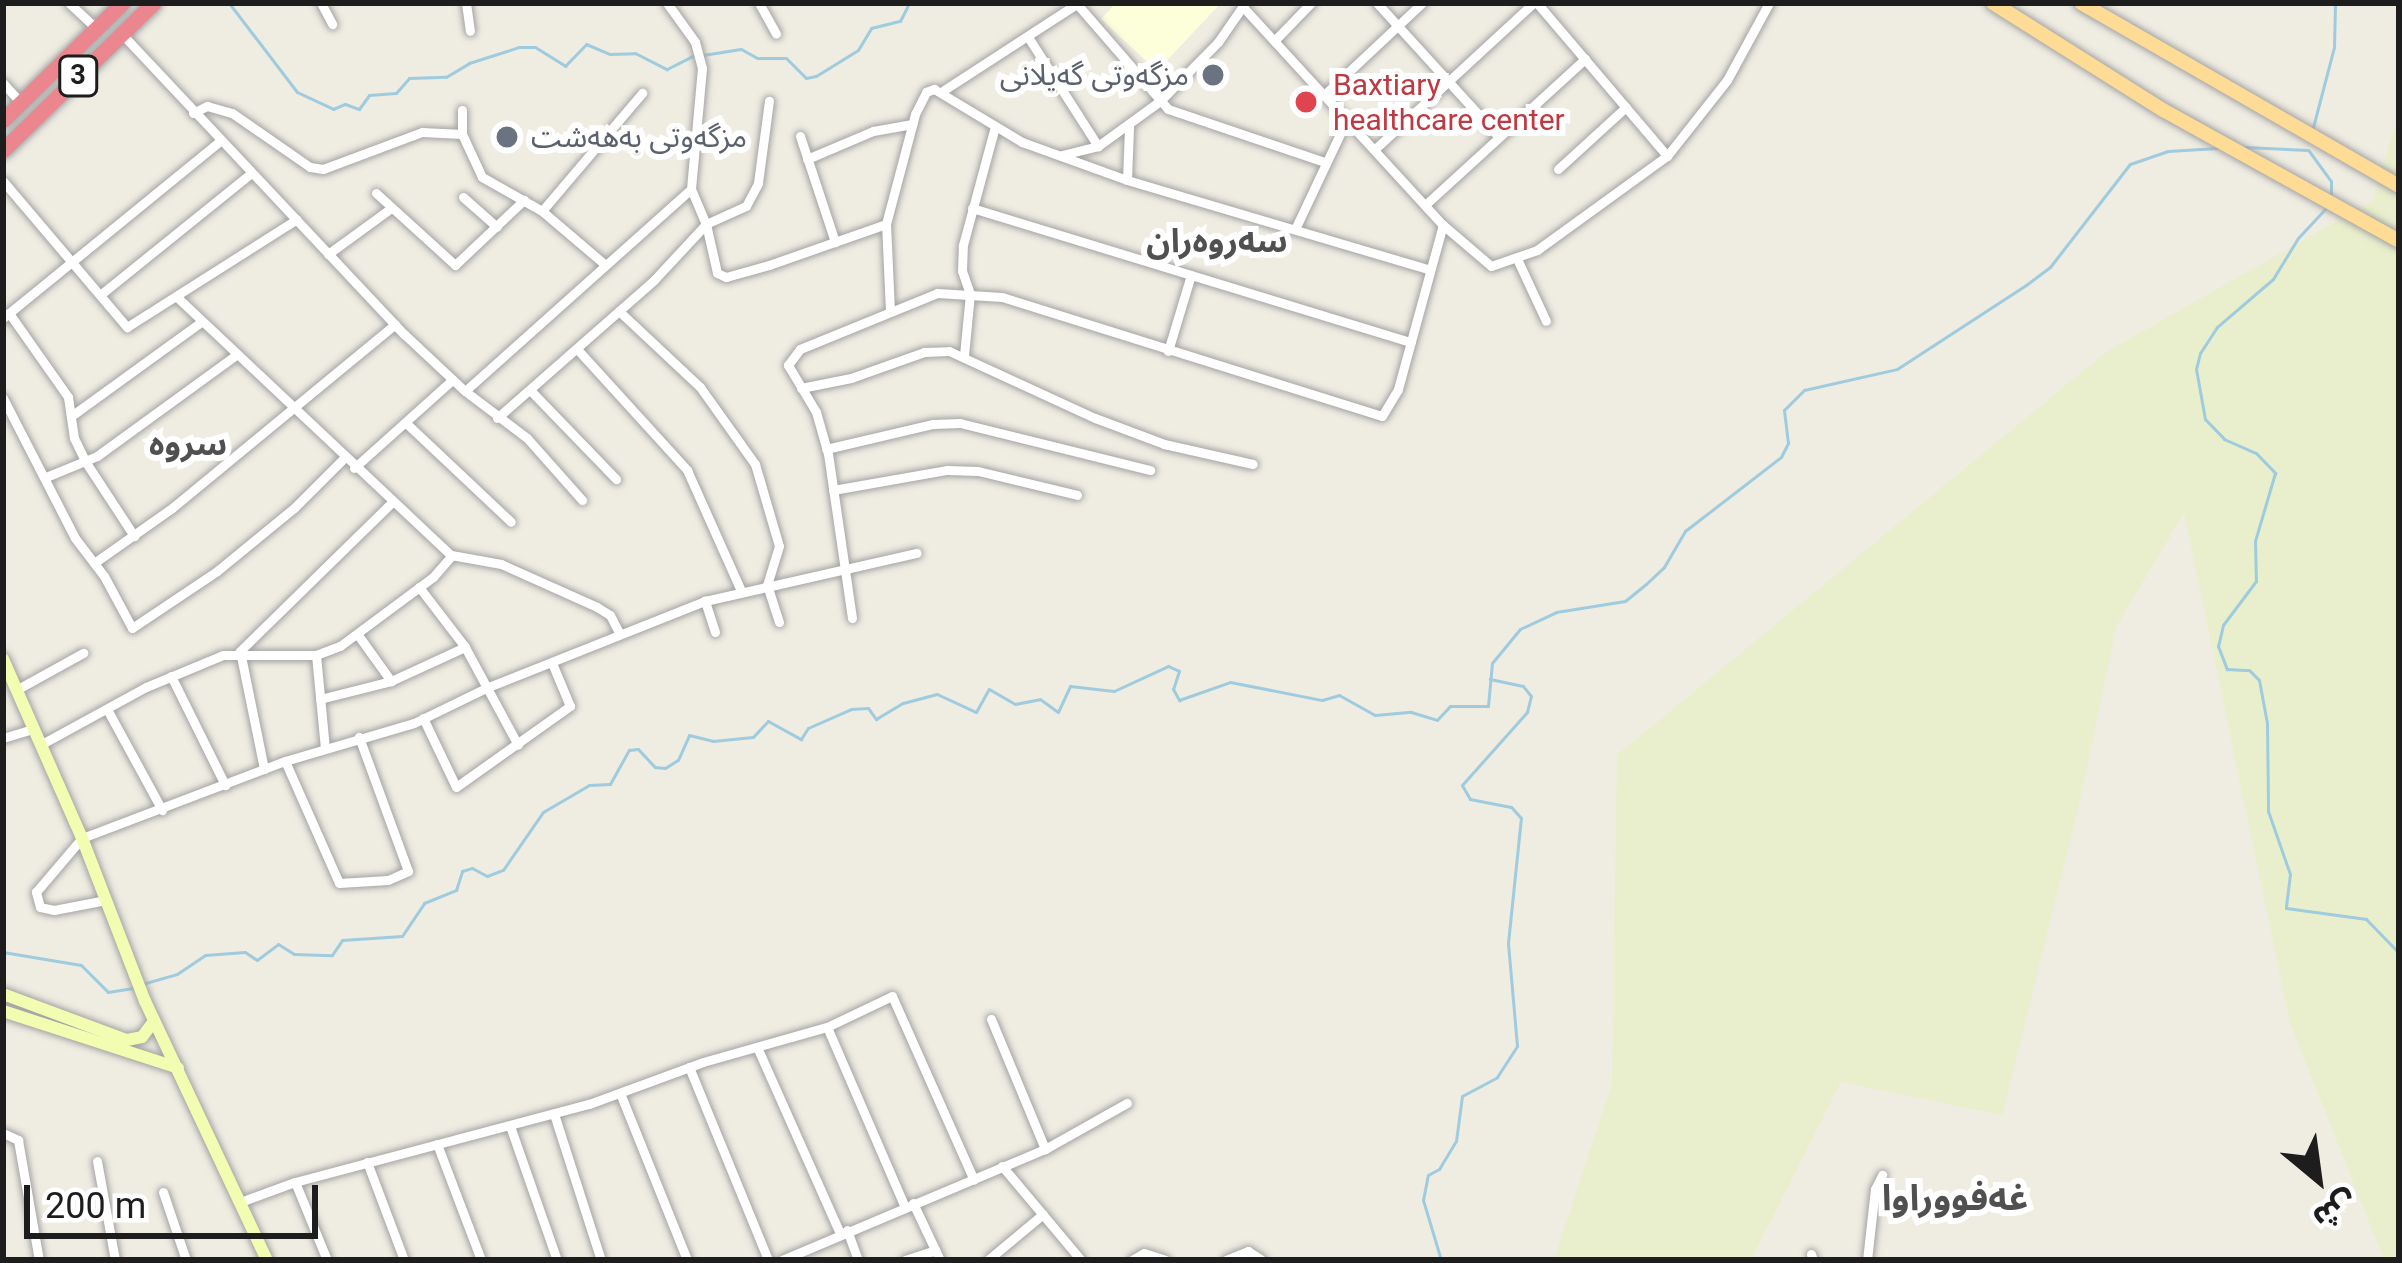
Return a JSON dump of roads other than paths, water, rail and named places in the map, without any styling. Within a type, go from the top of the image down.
[{"type":"highway","name":"3","points":[[3,120],[122,3]]},
{"type":"highway","name":"3","points":[[3,150],[153,3]]},
{"type":"main road","points":[[1993,3],[2163,110],[2399,241]]},
{"type":"main road","points":[[2081,3],[2399,186]]},
{"type":"street","points":[[69,3],[98,29]]},
{"type":"street","points":[[320,3],[332,24]]},
{"type":"street","points":[[466,3],[470,31]]},
{"type":"street","points":[[667,3],[699,49],[702,68],[691,189],[706,224],[710,261],[726,277],[886,224]]},
{"type":"street","points":[[760,3],[776,34]]},
{"type":"street","points":[[1275,40],[1311,3]]},
{"type":"street","points":[[1377,3],[1498,136]]},
{"type":"street","points":[[1325,94],[1422,3]]},
{"type":"street","points":[[1376,149],[1535,3],[1667,156]]},
{"type":"street","points":[[1062,155],[1098,146],[1129,128],[1190,74],[1244,5],[1443,225],[1490,266],[1518,262],[1667,156],[1727,80],[1769,3]]},
{"type":"street","points":[[890,311],[886,224],[926,92],[944,90],[1077,4],[1168,109],[1325,162]]},
{"type":"street","points":[[122,34],[395,323],[465,392],[527,438],[582,500]]},
{"type":"street","points":[[1028,37],[1098,146]]},
{"type":"street","points":[[1426,205],[1586,59]]},
{"type":"street","points":[[3,83],[21,103]]},
{"type":"street","points":[[944,90],[994,130],[1127,180],[1430,270]]},
{"type":"street","points":[[542,212],[642,93]]},
{"type":"street","points":[[497,418],[619,311],[706,224],[728,219],[754,195],[769,101]]},
{"type":"street","points":[[193,113],[207,106],[232,113],[310,167],[323,170],[422,132],[462,134]]},
{"type":"street","points":[[1558,169],[1626,107]]},
{"type":"street","points":[[461,110],[462,134],[482,177],[542,212],[603,262]]},
{"type":"street","points":[[1296,227],[1346,119]]},
{"type":"street","points":[[807,159],[873,131],[913,124]]},
{"type":"street","points":[[1127,180],[1129,128]]},
{"type":"street","points":[[964,355],[970,295],[962,271],[972,208],[994,130]]},
{"type":"street","points":[[800,136],[835,242]]},
{"type":"street","points":[[134,536],[85,461],[74,438],[74,414],[44,359],[6,316],[220,141]]},
{"type":"street","points":[[100,295],[251,172]]},
{"type":"street","points":[[3,181],[128,327],[297,219]]},
{"type":"street","points":[[465,392],[603,262],[691,189]]},
{"type":"street","points":[[376,194],[455,266],[524,200]]},
{"type":"street","points":[[463,197],[497,227]]},
{"type":"street","points":[[328,254],[391,208]]},
{"type":"street","points":[[972,208],[1411,343]]},
{"type":"street","points":[[852,618],[826,449],[816,412],[788,364],[800,349],[937,293],[970,295],[1033,305],[1382,416],[1398,389],[1443,225]]},
{"type":"street","points":[[1518,262],[1546,321]]},
{"type":"street","points":[[1168,351],[1191,275]]},
{"type":"street","points":[[177,297],[452,556],[501,564],[597,607],[610,615],[619,633]]},
{"type":"street","points":[[619,311],[700,387],[744,442],[779,546],[767,584],[779,622]]},
{"type":"street","points":[[74,414],[201,322]]},
{"type":"street","points":[[94,563],[134,536],[395,323]]},
{"type":"street","points":[[577,349],[687,470],[742,591]]},
{"type":"street","points":[[801,388],[851,378],[924,352],[964,355],[1095,418],[1164,444],[1253,464]]},
{"type":"street","points":[[46,477],[85,461],[236,355]]},
{"type":"street","points":[[354,468],[452,380]]},
{"type":"street","points":[[530,390],[616,479]]},
{"type":"street","points":[[3,398],[75,538],[132,628],[139,628],[294,508],[343,458]]},
{"type":"street","points":[[406,423],[511,522]]},
{"type":"street","points":[[826,449],[916,427],[959,423],[1150,470]]},
{"type":"street","points":[[833,490],[947,470],[978,471],[1077,495]]},
{"type":"street","points":[[240,651],[391,503]]},
{"type":"street","points":[[106,900],[55,910],[40,907],[36,892],[82,838],[285,761],[423,718],[485,688],[705,601],[917,553]]},
{"type":"street","points":[[40,745],[171,676],[240,651],[316,655],[358,635],[452,556]]},
{"type":"street","points":[[419,587],[465,646],[518,745]]},
{"type":"street","points":[[705,601],[715,632]]},
{"type":"street","points":[[358,635],[391,681]]},
{"type":"street","points":[[320,699],[391,681],[465,646]]},
{"type":"street","points":[[240,651],[263,769]]},
{"type":"street","points":[[16,690],[82,653]]},
{"type":"street","points":[[316,655],[325,749]]},
{"type":"street","points":[[3,659],[82,838],[154,1021],[267,1260]]},
{"type":"street","points":[[423,718],[456,787],[570,706],[551,662]]},
{"type":"street","points":[[171,676],[225,784]]},
{"type":"street","points":[[109,711],[162,810]]},
{"type":"street","points":[[3,738],[33,729]]},
{"type":"street","points":[[285,761],[339,883],[388,880],[408,871],[359,737]]},
{"type":"street","points":[[3,994],[178,1068]]},
{"type":"street","points":[[243,1201],[295,1182],[554,1114],[689,1067],[827,1027],[892,996],[974,1180]]},
{"type":"street","points":[[3,1011],[125,1046],[142,1037],[154,1021]]},
{"type":"street","points":[[991,1019],[1045,1148]]},
{"type":"street","points":[[827,1027],[909,1205],[938,1255],[905,1260]]},
{"type":"street","points":[[757,1047],[858,1260]]},
{"type":"street","points":[[689,1067],[767,1260]]},
{"type":"street","points":[[620,1093],[686,1260]]},
{"type":"street","points":[[786,1259],[1045,1148],[1127,1103]]},
{"type":"street","points":[[554,1114],[602,1260]]},
{"type":"street","points":[[510,1126],[557,1260]]},
{"type":"street","points":[[3,1132],[18,1140],[39,1260]]},
{"type":"street","points":[[437,1144],[481,1260]]},
{"type":"street","points":[[97,1162],[115,1260]]},
{"type":"street","points":[[368,1162],[404,1260]]},
{"type":"street","points":[[1002,1166],[1082,1260]]},
{"type":"street","points":[[1867,1260],[1875,1189],[1882,1175]]},
{"type":"street","points":[[295,1182],[327,1260]]},
{"type":"street","points":[[163,1192],[186,1260]]},
{"type":"street","points":[[986,1260],[1043,1214]]},
{"type":"street","points":[[1226,1260],[1248,1251],[1262,1260]]},
{"type":"street","points":[[1132,1260],[1144,1253],[1165,1260]]},
{"type":"waterway","points":[[229,3],[297,92],[333,109],[345,104],[359,109],[369,95],[396,93],[409,78],[446,77],[469,63],[519,47],[535,47],[565,66],[586,44],[610,54],[635,53],[667,69],[693,56]]},
{"type":"waterway","points":[[703,55],[741,49],[757,58],[786,58],[806,78],[816,76],[858,50],[871,28],[900,21],[909,3]]},
{"type":"waterway","points":[[2312,131],[2334,47],[2335,3]]},
{"type":"waterway","points":[[2245,147],[2308,150]]},
{"type":"waterway","points":[[142,984],[177,974],[205,955],[245,952],[257,960],[278,944],[294,954],[332,955],[342,940],[402,936],[424,903],[456,890],[462,871],[472,868],[487,876],[503,870],[543,812],[589,785],[610,784],[629,750],[638,749],[655,767],[665,768],[678,760],[689,735],[713,741],[753,737],[768,721],[801,739],[808,728],[851,709],[868,708],[876,719],[903,703],[937,694],[976,712],[989,689],[1015,704],[1040,699],[1058,712],[1070,686],[1114,691],[1168,666],[1179,671],[1173,689],[1179,700],[1230,682],[1322,700],[1339,695],[1375,715],[1411,712],[1437,720],[1450,706],[1488,706],[1492,663],[1520,629],[1556,612],[1625,601],[1646,584],[1664,567],[1685,531],[1781,457],[1788,443],[1784,410],[1804,390],[1897,369],[2026,285],[2050,267],[2130,164],[2168,151],[2217,148]]},
{"type":"waterway","points":[[2309,151],[2331,181],[2331,199]]},
{"type":"waterway","points":[[2326,208],[2298,238],[2273,279],[2217,327],[2196,369],[2205,419],[2224,439],[2256,453],[2275,473],[2255,541],[2256,581],[2223,625],[2218,646],[2227,669],[2249,670],[2259,680],[2267,723],[2268,811],[2290,874],[2286,908],[2366,919],[2399,953]]},
{"type":"waterway","points":[[1441,1260],[1423,1200],[1428,1175],[1439,1169],[1456,1141],[1462,1096],[1497,1077],[1517,1046],[1508,943],[1521,818],[1511,807],[1470,799],[1462,785],[1527,712],[1531,696],[1523,686],[1490,679]]},
{"type":"waterway","points":[[3,952],[81,965],[108,992],[133,988]]},
{"type":"waterway","points":[[2399,990],[2399,1009]]},
{"type":"place","name":"مزگەوتی گەیلانی","points":[[1213,75]]},
{"type":"place","name":"Baxtiary healthcare center","points":[[1306,102]]},
{"type":"place","name":"مزگەوتی بەهەشت","points":[[507,137]]},
{"type":"district","name":"سەروەران","points":[[1217,241]]},
{"type":"district","name":"سروە","points":[[188,444]]},
{"type":"district","name":"غەفووراوا","points":[[1955,1199]]}]
